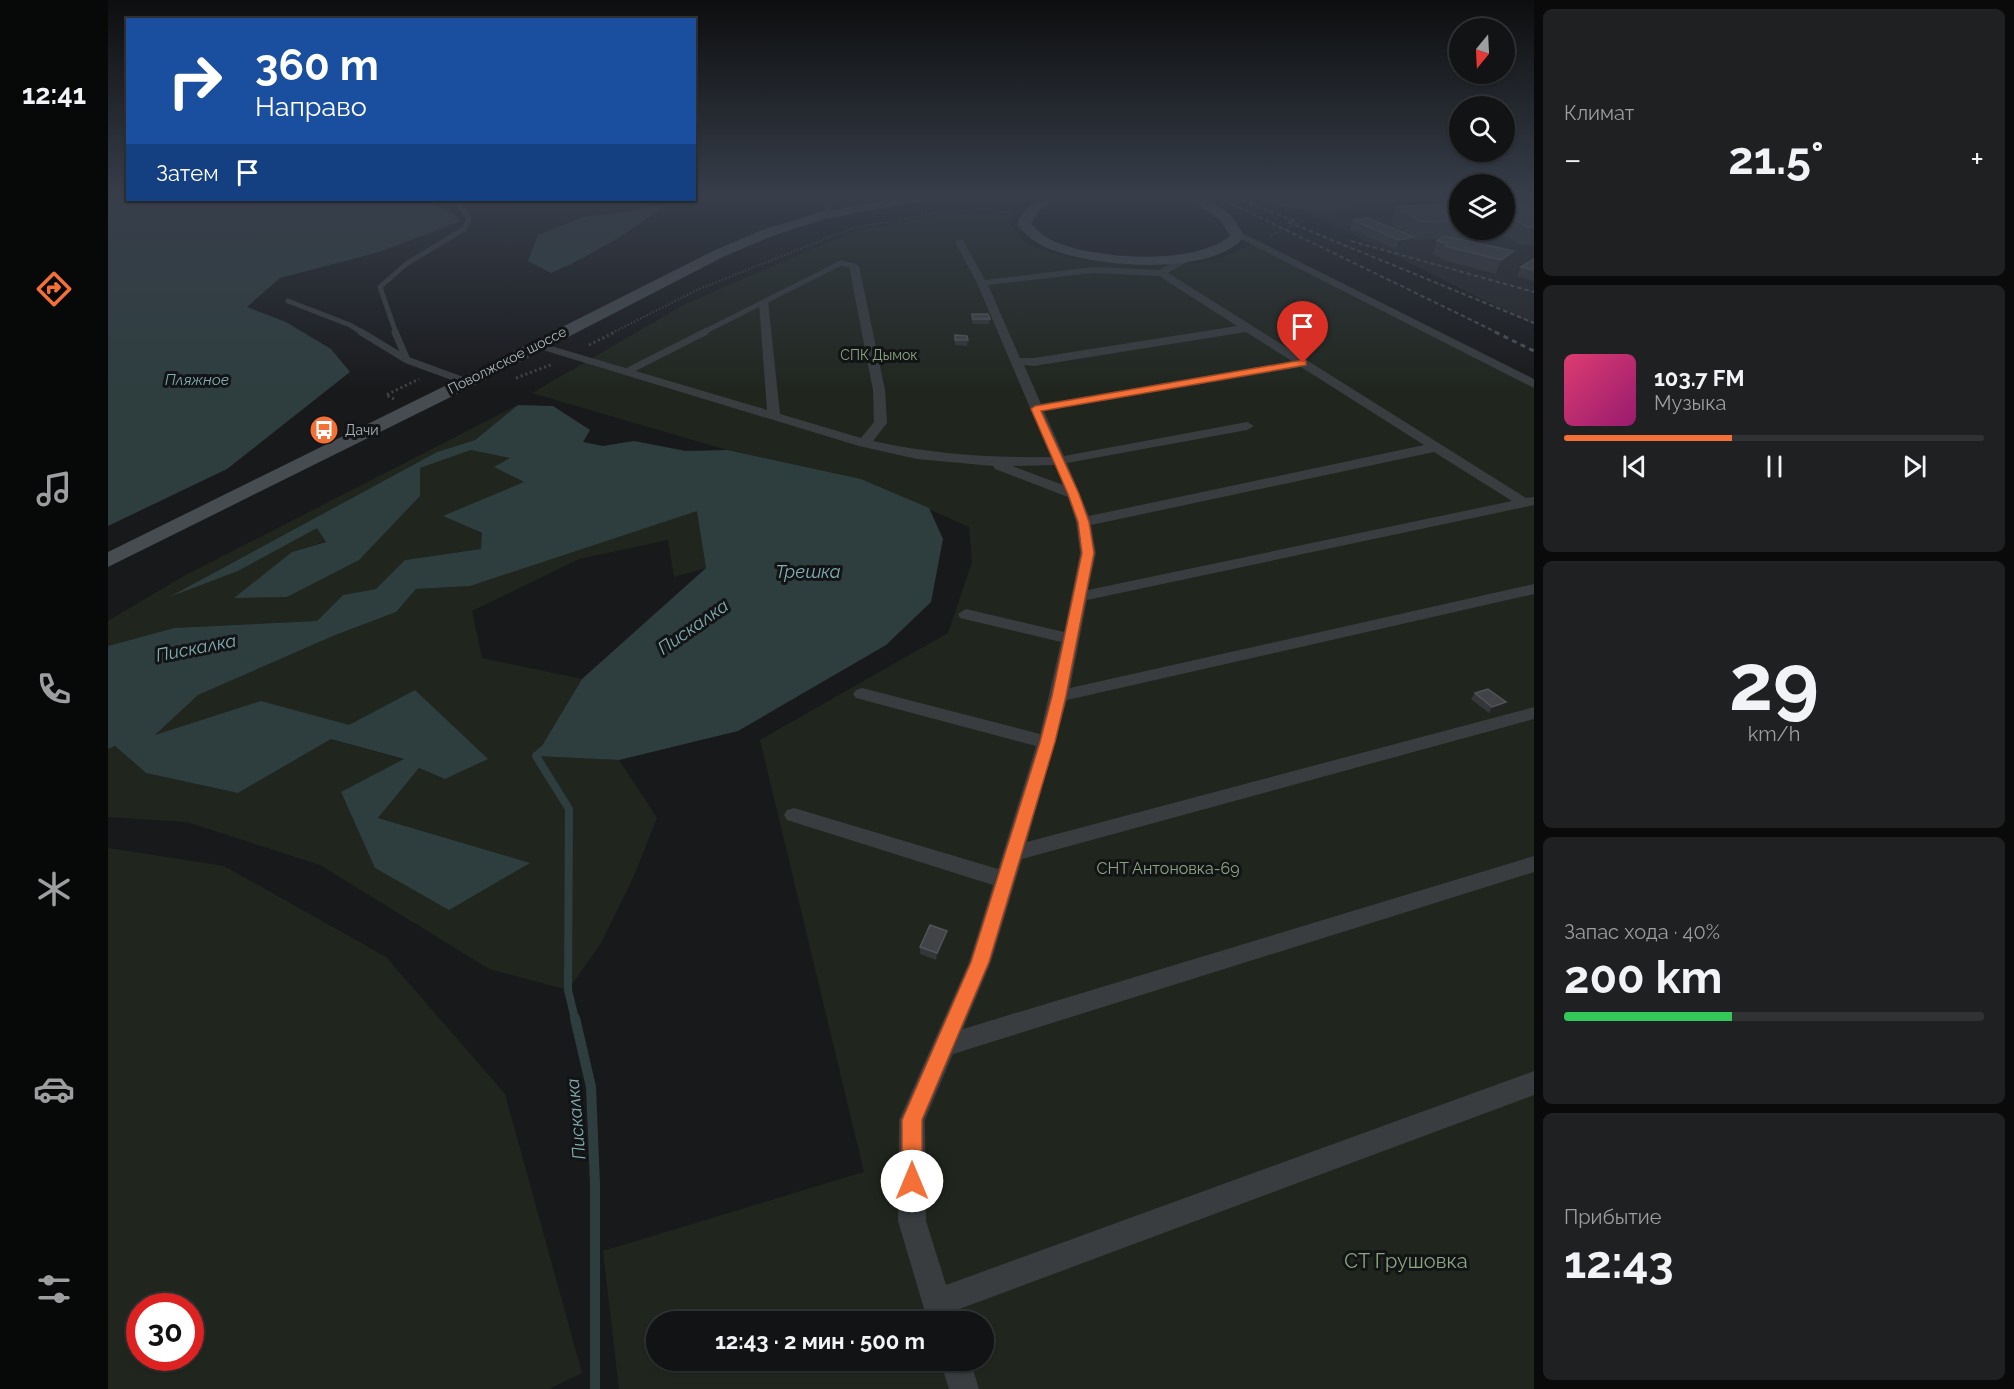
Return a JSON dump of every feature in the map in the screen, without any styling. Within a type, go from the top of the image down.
[{"type":"main road","name":"Поволжское шоссе","points":[[108,560],[467,382],[702,262]]},
{"type":"street","points":[[940,1311],[912,1221],[912,1120],[980,962],[1014,853],[1059,696],[1088,553],[1083,522],[1074,494],[970,262]]},
{"type":"street","points":[[1161,273],[1181,262]]},
{"type":"street","points":[[1292,262],[1534,384]]},
{"type":"street","points":[[854,266],[879,390],[881,423],[864,443]]},
{"type":"street","points":[[982,284],[1093,270],[1161,273],[1436,447],[1529,502]]},
{"type":"street","points":[[764,303],[774,414]]},
{"type":"street","points":[[1015,361],[1034,362],[1248,328]]},
{"type":"street","points":[[537,345],[774,414],[864,443],[917,454],[989,462],[1058,461],[1248,426]]},
{"type":"street","points":[[1035,409],[1303,363]]},
{"type":"street","points":[[1083,522],[1436,447]]},
{"type":"street","points":[[989,462],[1074,494]]},
{"type":"street","points":[[1079,597],[1529,502]]},
{"type":"street","points":[[1059,696],[1534,589]]},
{"type":"street","points":[[966,614],[1071,639]]},
{"type":"street","points":[[862,694],[1047,742]]},
{"type":"street","points":[[1014,853],[1534,713]]},
{"type":"street","points":[[794,815],[1005,880]]},
{"type":"street","points":[[944,1046],[1534,864]]},
{"type":"street","points":[[943,1311],[1534,1083]]},
{"type":"street","points":[[958,1371],[964,1389]]},
{"type":"lane","points":[[407,360],[389,318],[380,287],[410,262]]},
{"type":"lane","points":[[628,371],[841,263],[854,266]]},
{"type":"lane","points":[[288,301],[350,326],[407,360],[467,382]]},
{"type":"path","points":[[509,381],[543,370],[699,289],[768,262]]},
{"type":"path","points":[[415,407],[386,395],[436,370]]},
{"type":"shaded area","points":[[1407,262],[1534,262],[1534,325]]},
{"type":"green space","points":[[783,262],[1112,262],[1154,264],[1293,262],[1534,385],[1534,1389],[619,1389],[603,1251],[864,1172],[760,740],[948,633],[972,562],[969,527],[861,479],[727,450],[532,393],[687,303]]},
{"type":"green space","points":[[518,405],[475,440],[437,452],[174,594],[238,571],[317,527],[327,541],[292,552],[287,597],[359,559],[420,496],[420,468],[471,450],[511,458],[495,467],[525,483],[444,516],[483,534],[481,549],[405,560],[376,589],[343,595],[317,621],[174,628],[108,646],[108,621],[182,577]]},
{"type":"green space","points":[[698,510],[706,568],[674,577],[668,540],[579,559],[472,611],[482,658],[582,679],[537,756],[619,760],[657,818],[633,878],[601,943],[568,990],[489,969],[320,865],[187,822],[108,817],[108,749],[115,746],[146,773],[238,793],[331,739],[405,760],[341,792],[375,868],[449,909],[529,863],[378,818],[419,768],[445,779],[487,759],[415,690],[349,726],[261,701],[154,736],[198,695],[333,636],[396,612],[416,589],[470,586]]},
{"type":"green space","points":[[108,848],[224,866],[386,957],[505,1094],[582,1373],[549,1389],[108,1389]]},
{"type":"water","name":"Пляжное","points":[[108,262],[342,262],[280,278],[247,307],[286,322],[331,349],[350,372],[227,469],[108,526]]},
{"type":"water","points":[[530,262],[575,262],[551,273]]},
{"type":"water","name":"Трешка","points":[[518,405],[553,406],[590,430],[583,442],[603,446],[634,441],[686,451],[727,450],[861,479],[929,508],[943,539],[931,602],[886,645],[738,731],[619,760],[536,756],[582,679],[706,568],[697,511],[470,586],[416,589],[396,612],[333,636],[198,695],[155,735],[261,701],[349,725],[415,690],[488,759],[445,779],[419,768],[378,818],[530,863],[449,910],[375,868],[341,792],[404,759],[331,739],[238,793],[146,773],[115,746],[108,749],[108,646],[174,628],[317,621],[343,595],[376,589],[405,560],[481,549],[482,533],[443,516],[524,482],[494,467],[510,458],[471,450],[420,468],[420,496],[359,560],[287,597],[234,598],[292,552],[326,542],[317,528],[238,571],[169,597],[437,452],[475,440]]},
{"type":"building","points":[[1529,262],[1534,262],[1534,270],[1521,267]]},
{"type":"building","points":[[972,314],[988,314],[990,319],[973,319]]},
{"type":"building","points":[[955,335],[967,336],[968,340],[955,340]]},
{"type":"building","points":[[1488,689],[1506,702],[1492,707],[1475,693]]},
{"type":"building","points":[[930,925],[947,931],[937,953],[920,947]]},
{"type":"waterway","name":"Пискалка","points":[[543,750],[536,756],[569,809],[568,990],[575,1019]]},
{"type":"waterway","name":"Пискалка","points":[[575,1018],[591,1087],[595,1184],[595,1389]]},
{"type":"railway","points":[[1351,262],[1498,333]]},
{"type":"railway","points":[[1385,262],[1534,323]]},
{"type":"railway","points":[[1426,262],[1534,292]]},
{"type":"railway","points":[[1495,332],[1534,351]]},
{"type":"place","name":"Дачи","points":[[324,430]]},
{"type":"route","points":[[912,1181],[912,1120],[980,962],[1047,742],[1059,696],[1088,553],[1083,522],[1074,494],[1035,409],[1303,363]]},
{"type":"park label","name":"СПК Дымок","points":[[879,355]]},
{"type":"park label","name":"СНТ Антоновка-69","points":[[1168,868]]},
{"type":"park label","name":"СТ Грушовка","points":[[1406,1261]]}]
